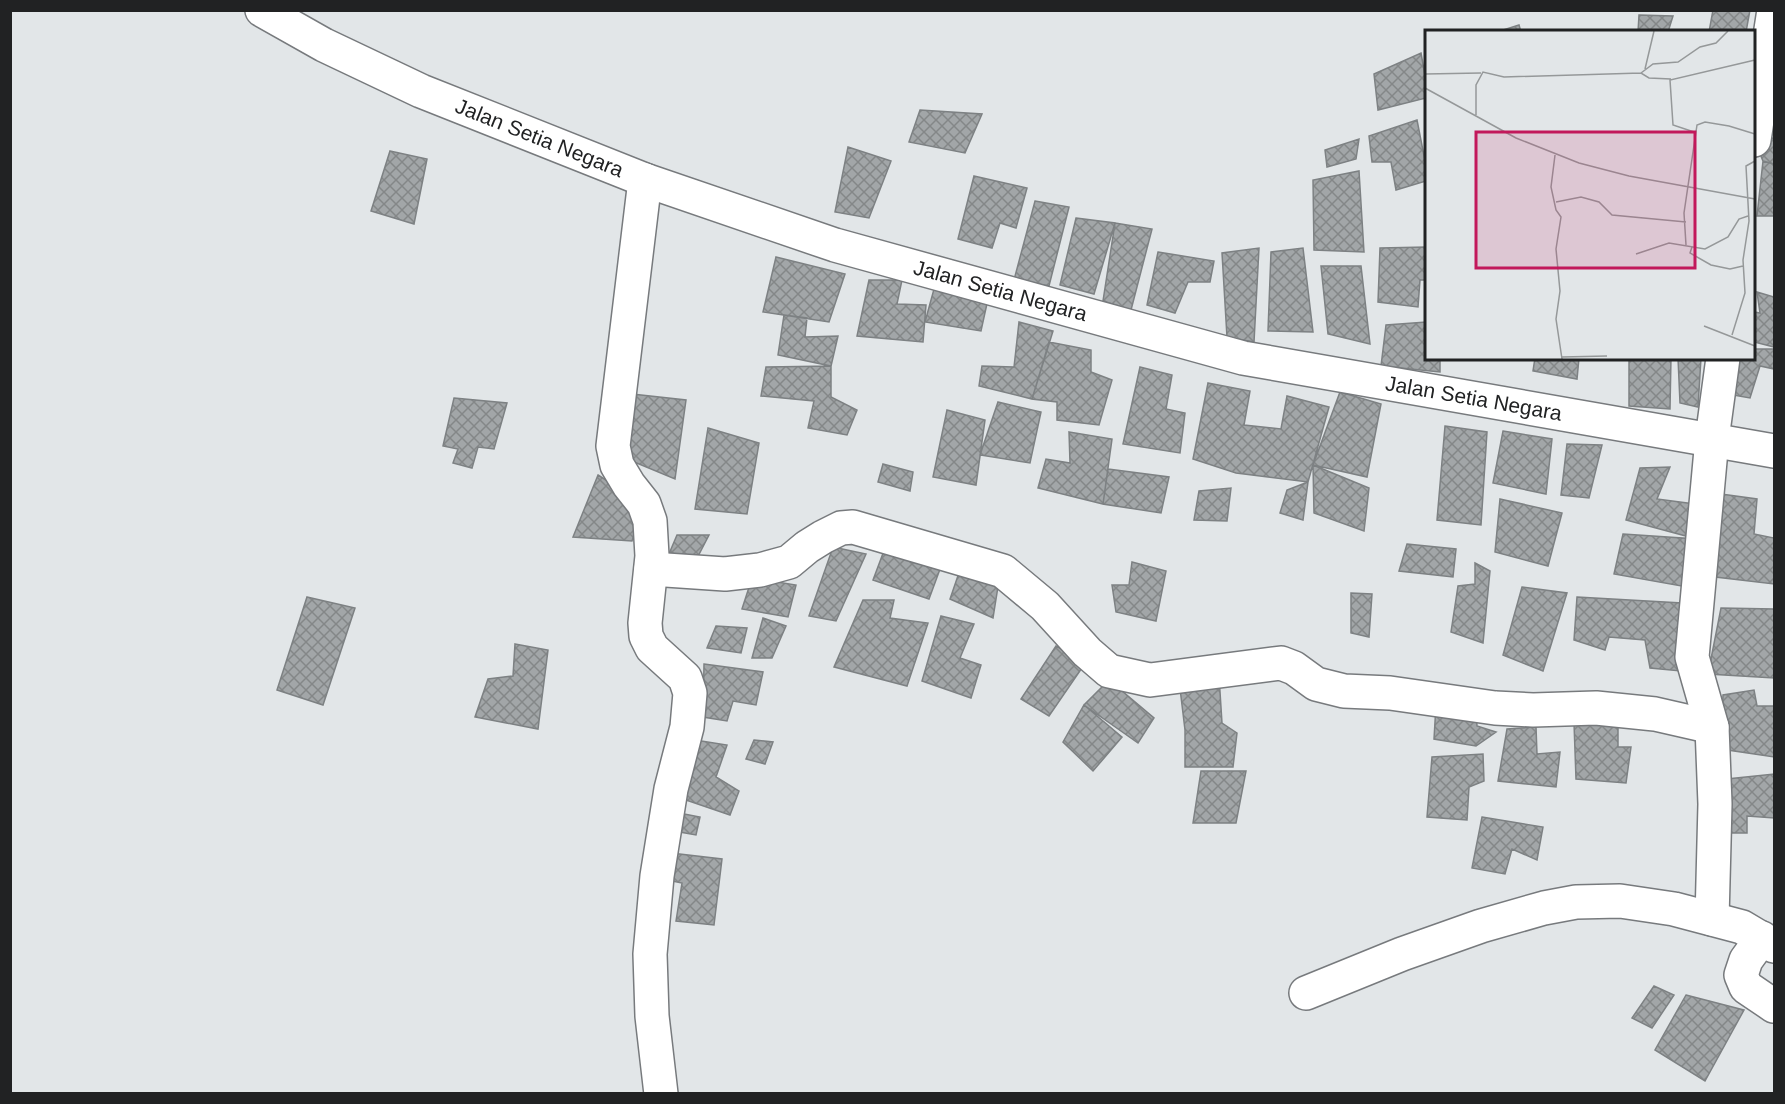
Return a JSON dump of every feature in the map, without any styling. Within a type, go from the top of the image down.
[{"type":"street","name":"Jalan Setia Negara","points":[[262,10],[324,45],[421,91],[645,180],[835,245],[1243,358],[1774,451]]},
{"type":"street","points":[[1755,134],[1774,10]]},
{"type":"street","points":[[645,180],[613,446],[617,465],[644,504],[650,520],[652,556],[645,623],[646,636],[652,648],[685,678],[690,693],[687,727],[671,789],[657,876],[650,954],[652,1016],[661,1094]]},
{"type":"street","points":[[1713,919],[1715,804],[1713,727],[1692,657],[1712,439],[1723,360]]},
{"type":"street","points":[[651,569],[724,574],[760,570],[789,562],[823,537],[841,528],[853,526],[1003,571],[1045,606],[1087,652],[1109,671],[1150,680],[1281,663],[1294,668],[1317,684],[1344,691],[1390,693],[1495,708],[1533,710],[1596,708],[1655,714],[1713,727]]},
{"type":"street","points":[[1306,993],[1402,954],[1481,926],[1544,908],[1575,903],[1620,901],[1674,909],[1742,927],[1768,942],[1746,960],[1741,975],[1746,987],[1774,1006]]},
{"type":"building","points":[[1713,10],[1750,10],[1746,30],[1709,30]]},
{"type":"building","points":[[1639,15],[1673,16],[1669,30],[1638,30]]},
{"type":"building","points":[[1519,25],[1520,30],[1503,30]]},
{"type":"building","points":[[1421,53],[1425,75],[1425,98],[1378,110],[1374,74]]},
{"type":"building","points":[[920,110],[982,114],[965,153],[909,142]]},
{"type":"building","points":[[1417,120],[1425,161],[1425,181],[1396,190],[1391,162],[1372,162],[1369,136]]},
{"type":"building","points":[[1774,138],[1774,164],[1763,161],[1755,139]]},
{"type":"building","points":[[1359,139],[1356,159],[1327,167],[1325,150]]},
{"type":"building","points":[[848,147],[891,161],[869,218],[835,212]]},
{"type":"building","points":[[390,151],[427,159],[414,224],[371,211]]},
{"type":"building","points":[[1763,161],[1774,164],[1774,216],[1757,216]]},
{"type":"building","points":[[1359,171],[1364,252],[1314,250],[1313,180]]},
{"type":"building","points":[[974,176],[1027,188],[1016,228],[1000,223],[992,248],[958,239]]},
{"type":"building","points":[[1035,201],[1069,207],[1049,286],[1014,280]]},
{"type":"building","points":[[1076,218],[1115,223],[1094,294],[1060,285]]},
{"type":"building","points":[[1115,223],[1152,229],[1131,310],[1103,301]]},
{"type":"building","points":[[1425,247],[1425,280],[1420,280],[1418,307],[1378,302],[1380,248]]},
{"type":"building","points":[[1259,248],[1254,342],[1227,337],[1222,253]]},
{"type":"building","points":[[1303,248],[1313,332],[1268,331],[1271,252]]},
{"type":"building","points":[[1158,252],[1214,261],[1210,282],[1188,282],[1175,313],[1147,305]]},
{"type":"building","points":[[776,257],[845,274],[829,322],[763,312]]},
{"type":"building","points":[[1321,266],[1361,266],[1370,344],[1328,334]]},
{"type":"building","points":[[869,280],[902,280],[897,304],[926,305],[923,342],[857,336]]},
{"type":"building","points":[[934,289],[988,299],[981,331],[925,322]]},
{"type":"building","points":[[1757,292],[1774,297],[1774,347],[1755,342],[1755,312],[1760,313]]},
{"type":"building","points":[[784,315],[807,318],[805,337],[838,336],[831,366],[778,355]]},
{"type":"building","points":[[1019,322],[1053,331],[1032,399],[979,386],[982,366],[1014,367]]},
{"type":"building","points":[[1425,322],[1425,360],[1440,360],[1440,372],[1381,366],[1386,325]]},
{"type":"building","points":[[1049,342],[1091,350],[1091,372],[1112,380],[1099,425],[1057,420],[1057,402],[1032,399]]},
{"type":"building","points":[[1755,349],[1774,349],[1774,369],[1760,366],[1750,398],[1727,394],[1731,360],[1755,360]]},
{"type":"building","points":[[1535,360],[1579,360],[1577,379],[1533,371]]},
{"type":"building","points":[[1629,360],[1671,360],[1670,409],[1629,406]]},
{"type":"building","points":[[1678,360],[1701,360],[1698,407],[1680,403]]},
{"type":"building","points":[[831,366],[831,397],[857,410],[847,435],[808,428],[814,401],[761,396],[766,367]]},
{"type":"building","points":[[1140,367],[1172,375],[1166,409],[1185,413],[1180,453],[1123,444]]},
{"type":"building","points":[[1208,383],[1250,391],[1244,425],[1281,429],[1287,396],[1329,407],[1308,482],[1236,473],[1193,459]]},
{"type":"building","points":[[1340,392],[1381,404],[1367,477],[1313,465]]},
{"type":"building","points":[[632,394],[686,400],[675,479],[627,459]]},
{"type":"building","points":[[454,398],[507,403],[494,449],[478,447],[472,468],[453,463],[458,449],[443,446]]},
{"type":"building","points":[[998,402],[1041,412],[1030,463],[980,455]]},
{"type":"building","points":[[947,410],[985,420],[976,485],[933,477]]},
{"type":"building","points":[[1445,426],[1487,432],[1481,525],[1437,520]]},
{"type":"building","points":[[708,428],[759,443],[747,514],[695,509]]},
{"type":"building","points":[[1503,431],[1552,439],[1546,494],[1493,483]]},
{"type":"building","points":[[1069,432],[1112,439],[1103,504],[1038,488],[1046,459],[1070,463]]},
{"type":"building","points":[[1567,444],[1602,445],[1589,498],[1561,495]]},
{"type":"building","points":[[883,464],[913,472],[910,491],[878,482]]},
{"type":"building","points":[[1313,465],[1369,488],[1364,531],[1314,513]]},
{"type":"building","points":[[1670,467],[1657,499],[1702,505],[1697,539],[1626,520],[1640,468]]},
{"type":"building","points":[[1108,469],[1169,477],[1161,513],[1103,504]]},
{"type":"building","points":[[598,475],[644,504],[632,541],[573,537]]},
{"type":"building","points":[[1308,482],[1303,520],[1280,513],[1287,490]]},
{"type":"building","points":[[1231,488],[1227,521],[1194,520],[1199,491]]},
{"type":"building","points":[[1721,494],[1757,499],[1754,534],[1774,538],[1774,584],[1707,576]]},
{"type":"building","points":[[1500,499],[1562,513],[1548,566],[1495,552]]},
{"type":"building","points":[[1623,534],[1697,539],[1687,587],[1614,574]]},
{"type":"building","points":[[677,535],[709,535],[693,566],[666,561]]},
{"type":"building","points":[[888,540],[943,561],[929,599],[873,580]]},
{"type":"building","points":[[1407,544],[1456,549],[1453,577],[1399,571]]},
{"type":"building","points":[[833,547],[866,554],[836,621],[809,616]]},
{"type":"building","points":[[963,561],[1000,574],[993,618],[950,599]]},
{"type":"building","points":[[1132,562],[1166,571],[1156,621],[1116,612],[1112,585],[1129,585]]},
{"type":"building","points":[[1475,563],[1490,571],[1483,643],[1451,632],[1458,586],[1475,584]]},
{"type":"building","points":[[752,578],[796,585],[788,617],[742,609]]},
{"type":"building","points":[[1522,587],[1567,593],[1543,671],[1503,655]]},
{"type":"building","points":[[1351,593],[1372,594],[1369,637],[1351,633]]},
{"type":"building","points":[[307,597],[355,608],[323,705],[277,690]]},
{"type":"building","points":[[1577,597],[1682,603],[1681,671],[1650,668],[1645,640],[1609,637],[1605,650],[1574,640]]},
{"type":"building","points":[[863,600],[894,600],[890,618],[928,623],[907,686],[834,667]]},
{"type":"building","points":[[1721,608],[1774,609],[1774,678],[1708,674]]},
{"type":"building","points":[[941,616],[974,624],[960,658],[981,665],[971,698],[922,681]]},
{"type":"building","points":[[763,618],[786,626],[772,658],[752,658]]},
{"type":"building","points":[[716,626],[747,628],[741,653],[707,648]]},
{"type":"building","points":[[515,644],[548,650],[538,729],[475,717],[488,679],[513,676]]},
{"type":"building","points":[[1056,646],[1086,662],[1049,716],[1021,699]]},
{"type":"building","points":[[704,664],[763,672],[756,705],[733,701],[727,721],[703,717]]},
{"type":"building","points":[[1219,676],[1222,723],[1237,733],[1233,767],[1185,767],[1185,730],[1179,680]]},
{"type":"building","points":[[1109,680],[1154,718],[1138,743],[1084,705]]},
{"type":"building","points":[[1754,690],[1757,706],[1774,706],[1774,757],[1721,749],[1723,695]]},
{"type":"building","points":[[1084,705],[1122,737],[1093,771],[1063,742]]},
{"type":"building","points":[[1436,705],[1476,710],[1477,726],[1496,732],[1476,746],[1434,739]]},
{"type":"building","points":[[1618,720],[1618,747],[1631,747],[1626,783],[1576,779],[1574,723]]},
{"type":"building","points":[[1536,727],[1537,754],[1560,752],[1556,787],[1498,781],[1507,729]]},
{"type":"building","points":[[695,740],[727,745],[716,777],[739,791],[730,815],[683,799]]},
{"type":"building","points":[[754,740],[773,742],[765,764],[746,759]]},
{"type":"building","points":[[1483,754],[1484,781],[1469,787],[1467,820],[1427,817],[1432,757]]},
{"type":"building","points":[[1201,771],[1246,771],[1236,823],[1193,823]]},
{"type":"building","points":[[1774,774],[1774,818],[1747,816],[1747,833],[1726,833],[1727,779]]},
{"type":"building","points":[[679,813],[700,817],[696,835],[680,832]]},
{"type":"building","points":[[1482,817],[1543,827],[1537,860],[1512,849],[1505,874],[1472,868]]},
{"type":"building","points":[[671,853],[722,859],[714,925],[676,921],[682,883],[667,880]]},
{"type":"building","points":[[1654,986],[1674,995],[1652,1028],[1632,1018]]},
{"type":"building","points":[[1686,995],[1744,1010],[1705,1081],[1655,1050]]}]
